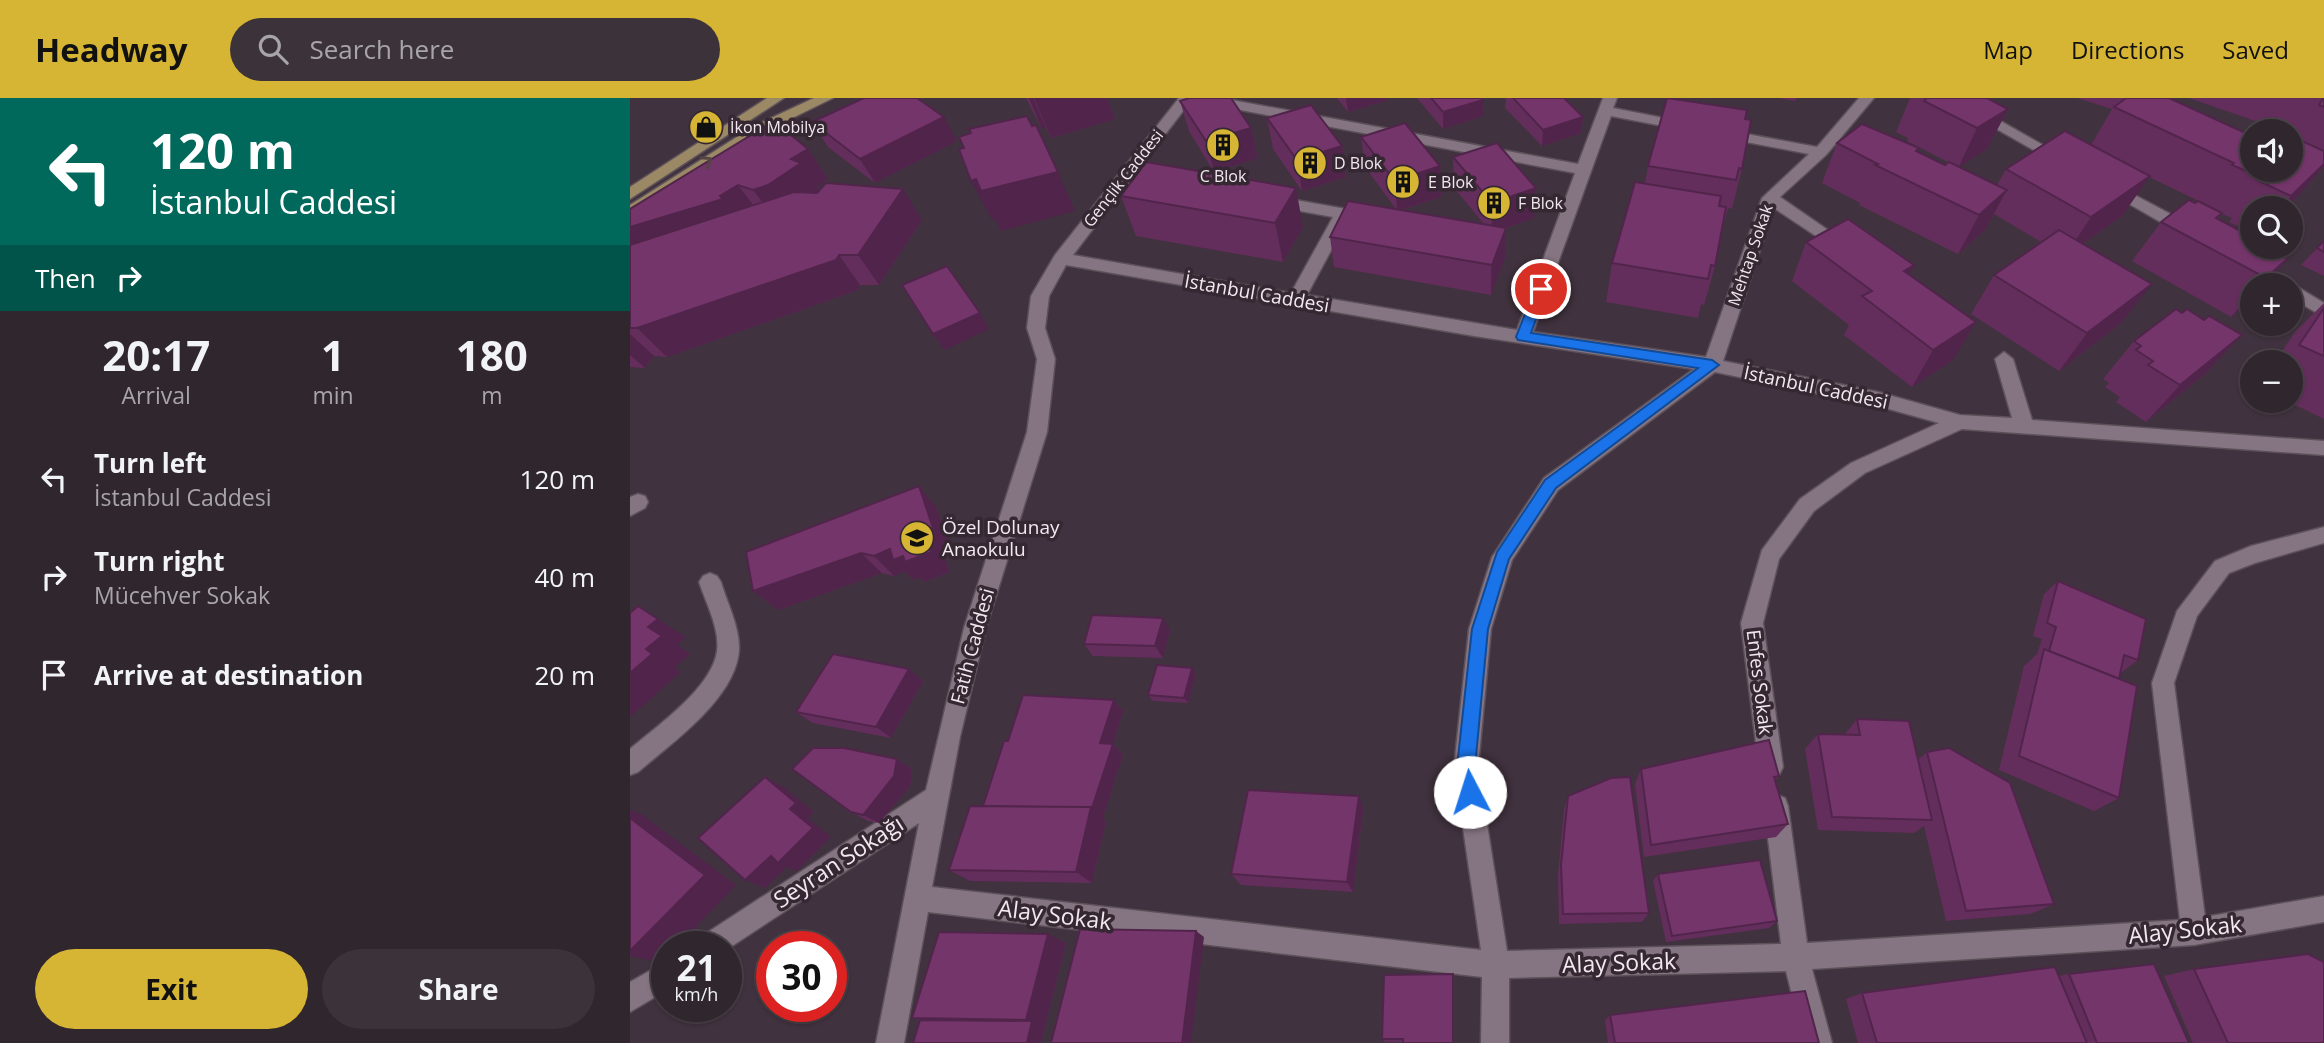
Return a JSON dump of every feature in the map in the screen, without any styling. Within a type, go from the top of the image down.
[{"type":"main road","points":[[630,194],[777,98]]},
{"type":"main road","points":[[630,212],[759,129],[826,98]]},
{"type":"street","name":"Gençlik Caddesi","points":[[1061,259],[1186,98]]},
{"type":"street","points":[[1196,98],[1586,170]]},
{"type":"street","name":"Mehtap Sokak","points":[[1712,365],[1770,198],[1821,152],[1840,141],[1867,98]]},
{"type":"street","points":[[1949,98],[2203,239]]},
{"type":"street","points":[[1523,337],[1586,170],[1607,105],[1821,152]]},
{"type":"street","points":[[1770,198],[1846,248]]},
{"type":"street","points":[[1262,200],[1385,221]]},
{"type":"street","points":[[1296,299],[1343,214]]},
{"type":"street","points":[[2228,252],[2263,273]]},
{"type":"street","name":"İstanbul Caddesi","points":[[1061,259],[1523,337],[1712,365],[1878,399],[1960,422],[2324,448]]},
{"type":"street","name":"Fatih Caddesi","points":[[890,1043],[933,799],[975,628],[1037,432],[1046,359],[1036,328],[1040,296],[1061,259]]},
{"type":"street","points":[[2303,298],[2324,311]]},
{"type":"street","points":[[2004,359],[2024,426]]},
{"type":"street","points":[[1495,1043],[1496,965],[1466,767],[1480,629],[1502,557],[1551,484],[1712,365]]},
{"type":"street","name":"Enfes Sokak","points":[[1818,1043],[1796,957],[1752,623],[1769,556],[1807,505],[1858,468],[1960,422]]},
{"type":"street","points":[[2194,932],[2163,684],[2188,611],[2222,568],[2251,555],[2324,535]]},
{"type":"street","points":[[630,764],[699,701],[720,677],[728,650],[710,582]]},
{"type":"street","name":"Seyran Sokağı","points":[[732,931],[933,799]]},
{"type":"street","name":"Alay Sokak","points":[[915,898],[1496,965],[1796,957],[2194,932],[2324,909]]},
{"type":"street","points":[[630,998],[651,984]]},
{"type":"building","points":[[864,98],[917,98],[944,117],[860,159],[812,122]]},
{"type":"building","points":[[1189,98],[1231,98],[1251,128],[1206,141],[1180,101]]},
{"type":"building","points":[[1431,98],[1482,98],[1483,100],[1443,112]]},
{"type":"building","points":[[1513,98],[1564,98],[1583,117],[1543,130]]},
{"type":"building","points":[[1667,98],[1747,110],[1745,119],[1751,120],[1742,169],[1739,168],[1736,180],[1648,166]]},
{"type":"building","points":[[1924,98],[1987,98],[2008,109],[1977,128],[1924,101]]},
{"type":"building","points":[[2126,98],[2169,98],[2240,131],[2240,168],[2232,165],[2234,163],[2114,107]]},
{"type":"building","points":[[1311,105],[1342,146],[1297,160],[1267,118]]},
{"type":"building","points":[[1027,116],[1032,126],[1036,125],[1058,172],[981,191],[976,179],[971,181],[959,149],[964,148],[959,137],[971,133],[969,129]]},
{"type":"building","points":[[1405,123],[1440,166],[1395,181],[1361,137]]},
{"type":"building","points":[[769,124],[785,130],[808,149],[791,159],[801,163],[768,185],[753,190],[738,185],[720,196],[723,199],[630,227],[630,209]]},
{"type":"building","points":[[1862,124],[1919,148],[1916,151],[1945,165],[1949,162],[2007,190],[1979,215],[1875,165],[1878,164],[1837,143]]},
{"type":"building","points":[[2065,131],[2150,176],[2091,217],[2006,169]]},
{"type":"building","points":[[2303,141],[2324,151],[2324,164],[2291,196],[2261,182],[2303,182]]},
{"type":"building","points":[[1497,143],[1536,188],[1492,203],[1453,157]]},
{"type":"building","points":[[1146,162],[1296,188],[1275,223],[1121,196]]},
{"type":"building","points":[[1635,182],[1721,196],[1719,206],[1726,207],[1715,266],[1711,265],[1708,279],[1612,263]]},
{"type":"building","points":[[826,183],[903,189],[858,255],[839,255],[836,260],[637,328],[630,328],[630,245],[794,192],[817,193]]},
{"type":"building","points":[[2189,200],[2195,203],[2198,201],[2222,213],[2216,218],[2240,231],[2240,259],[2287,259],[2272,273],[2257,273],[2161,222]]},
{"type":"building","points":[[1348,201],[1506,228],[1492,265],[1330,237]]},
{"type":"building","points":[[1848,219],[1914,265],[1904,271],[1976,322],[1933,350],[1862,296],[1872,291],[1806,242]]},
{"type":"building","points":[[2059,230],[2152,284],[2087,333],[1994,275]]},
{"type":"building","points":[[2324,241],[2324,252],[2317,248]]},
{"type":"building","points":[[947,266],[980,313],[933,334],[902,285]]},
{"type":"building","points":[[2324,308],[2324,356],[2299,345]]},
{"type":"building","points":[[2176,309],[2182,313],[2187,309],[2204,320],[2209,316],[2241,336],[2180,385],[2148,365],[2153,361],[2136,350],[2141,346],[2134,341]]},
{"type":"building","points":[[919,486],[933,528],[925,531],[931,552],[905,562],[903,556],[893,560],[890,549],[874,556],[861,553],[753,591],[746,552]]},
{"type":"building","points":[[2058,581],[2146,619],[2138,660],[2124,655],[2119,679],[2049,651],[2056,627],[2047,623]]},
{"type":"building","points":[[638,606],[658,619],[648,627],[662,636],[646,649],[652,654],[630,673],[630,613]]},
{"type":"building","points":[[1092,615],[1163,618],[1155,646],[1084,644]]},
{"type":"building","points":[[2044,649],[2137,686],[2119,798],[2019,756]]},
{"type":"building","points":[[833,654],[909,669],[876,727],[796,712]]},
{"type":"building","points":[[1157,665],[1192,668],[1184,698],[1148,695]]},
{"type":"building","points":[[1023,695],[1114,700],[1100,743],[1113,744],[1092,808],[983,806],[1004,741],[1008,741]]},
{"type":"building","points":[[1857,719],[1909,721],[1932,820],[1832,817],[1818,734],[1860,735]]},
{"type":"building","points":[[1769,740],[1779,776],[1774,777],[1788,824],[1651,845],[1641,769]]},
{"type":"building","points":[[813,748],[844,748],[897,759],[894,776],[863,815],[851,812],[792,769]]},
{"type":"building","points":[[1949,748],[2010,783],[2054,904],[1966,911],[1927,752]]},
{"type":"building","points":[[765,777],[796,803],[790,809],[813,828],[778,863],[771,856],[745,880],[698,838]]},
{"type":"building","points":[[1630,777],[1649,913],[1563,914],[1561,865],[1568,796],[1611,778]]},
{"type":"building","points":[[1248,790],[1359,796],[1347,882],[1231,874]]},
{"type":"building","points":[[970,806],[1091,807],[1076,872],[949,870]]},
{"type":"building","points":[[630,818],[705,875],[630,951]]},
{"type":"building","points":[[1760,860],[1777,921],[1672,936],[1658,874]]},
{"type":"building","points":[[1080,929],[1196,931],[1182,1043],[1051,1043]]},
{"type":"building","points":[[939,932],[1048,934],[1026,1020],[912,1018]]},
{"type":"building","points":[[2308,954],[2324,962],[2324,1043],[2228,1043],[2194,969]]},
{"type":"building","points":[[2154,964],[2189,1043],[2097,1043],[2069,974]]},
{"type":"building","points":[[2055,967],[2087,1043],[1877,1043],[1862,993]]},
{"type":"building","points":[[1453,974],[1453,1043],[1403,1043],[1403,1039],[1382,1039],[1384,975]]},
{"type":"building","points":[[1805,991],[1819,1043],[1615,1043],[1610,1015]]},
{"type":"building","points":[[920,1020],[1032,1021],[1027,1043],[913,1043]]},
{"type":"place","name":"İkon Mobilya","points":[[706,127]]},
{"type":"place","name":"C Blok","points":[[1223,145]]},
{"type":"place","name":"D Blok","points":[[1310,163]]},
{"type":"place","name":"E Blok","points":[[1403,182]]},
{"type":"place","name":"F Blok","points":[[1494,203]]},
{"type":"place","name":"Özel Dolunay Anaokulu","points":[[917,538]]},
{"type":"route","points":[[1470,792],[1466,767],[1480,629],[1502,557],[1551,484],[1656,403],[1712,365],[1523,337],[1541,289]]}]
